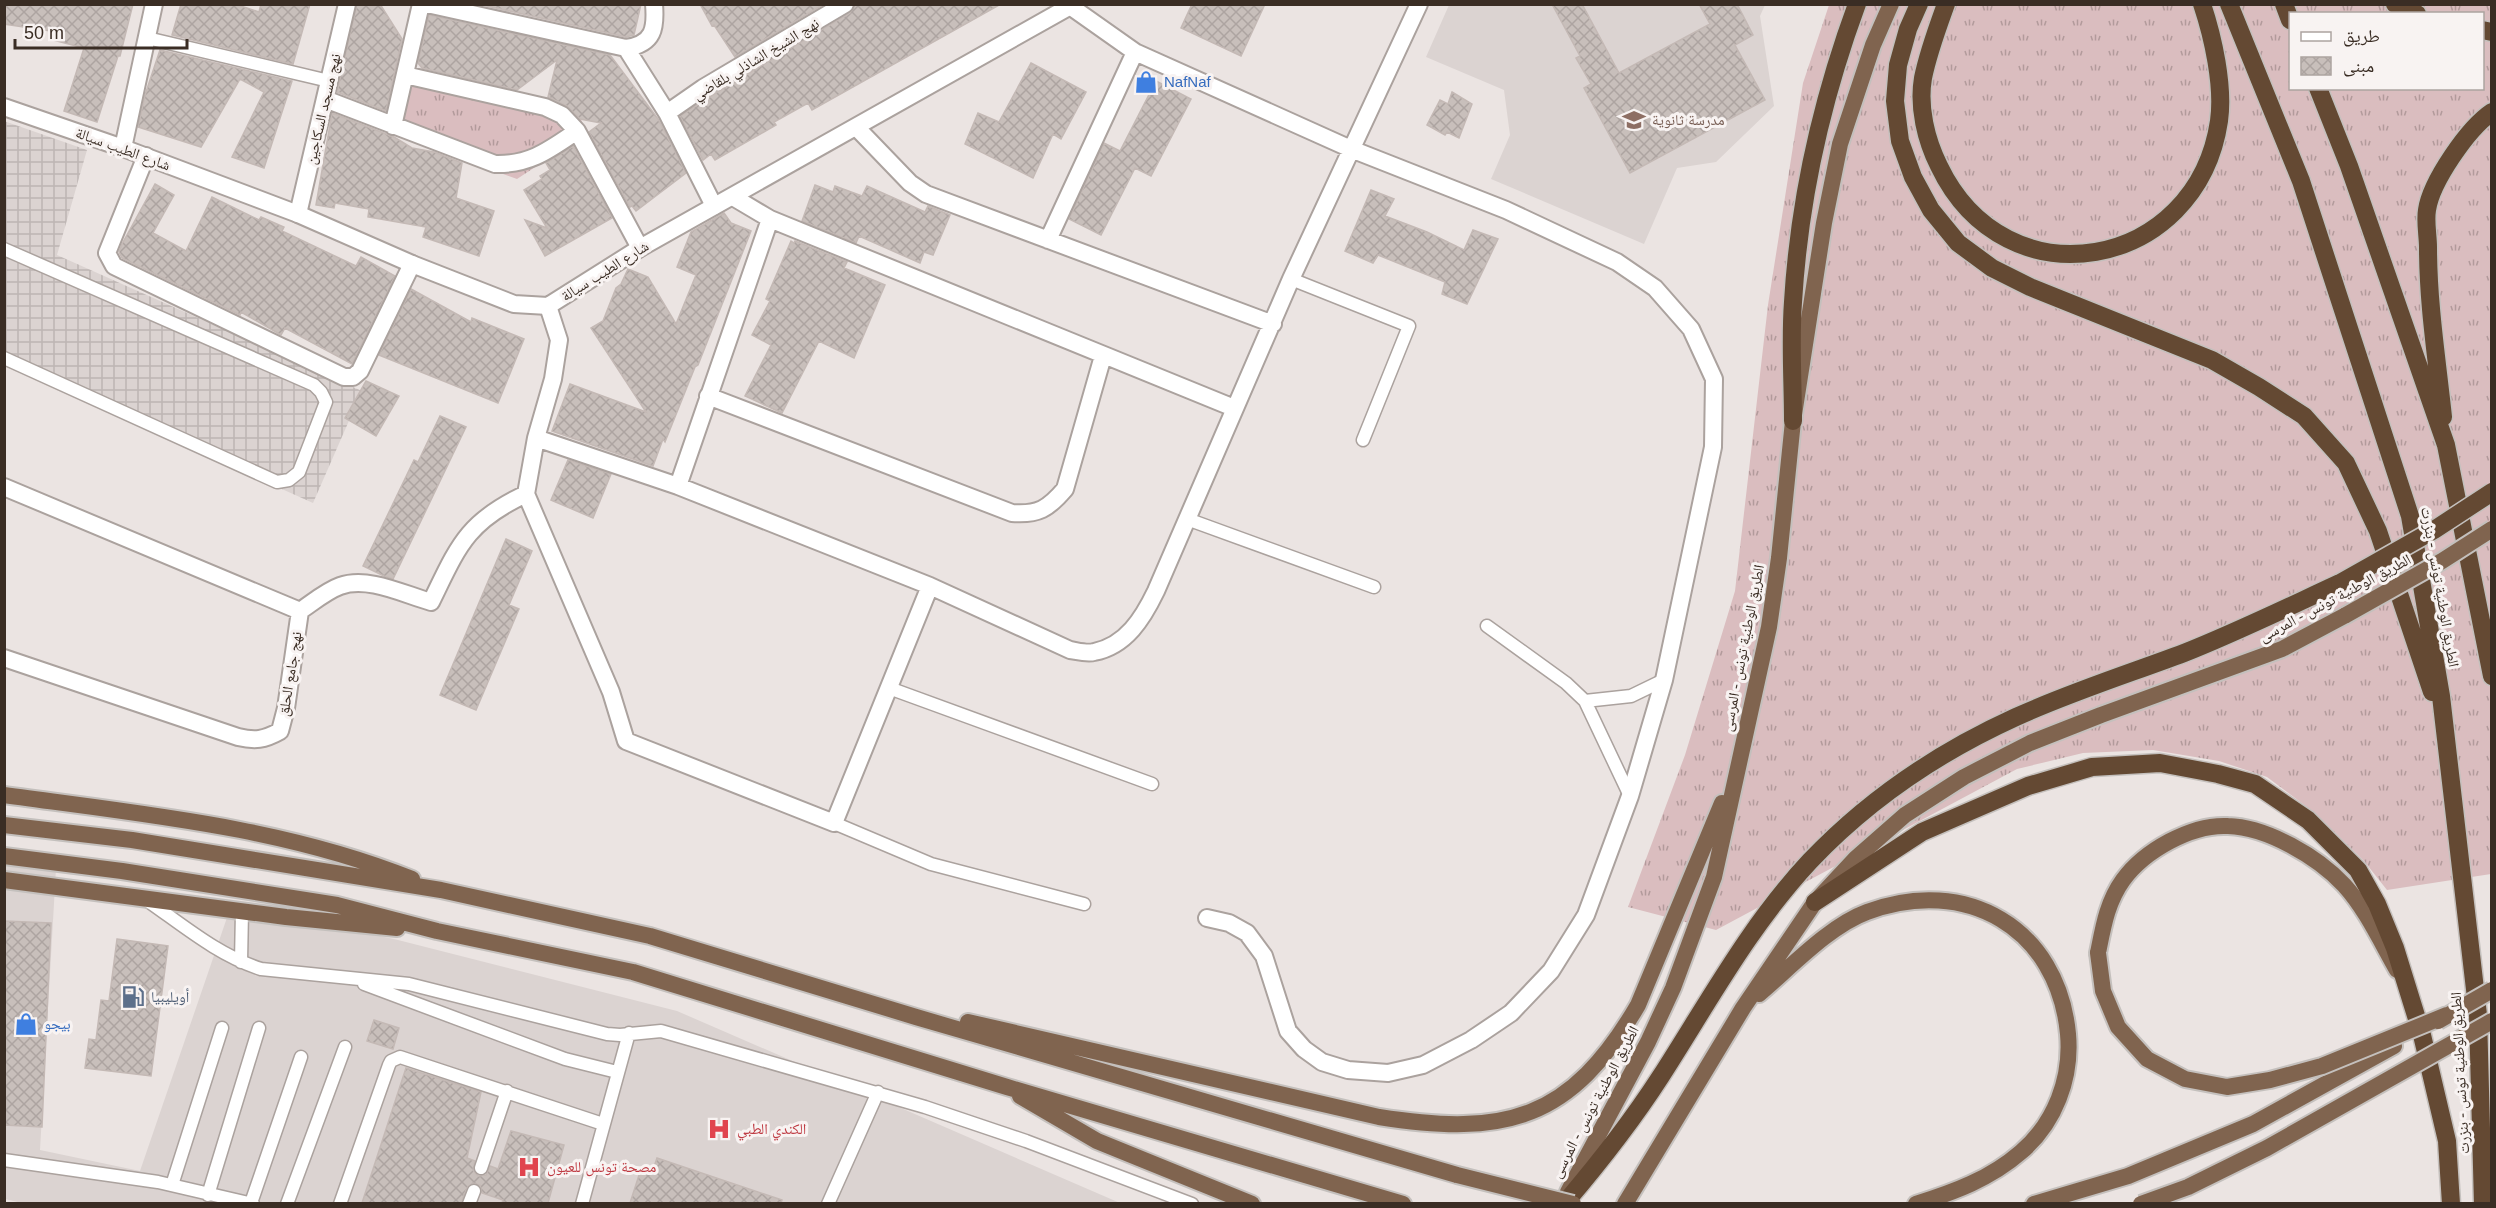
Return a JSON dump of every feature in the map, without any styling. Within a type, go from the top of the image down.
[{"type":"highway","points":[[1793,421],[1793,303],[1802,218],[1818,138],[1857,4]]},
{"type":"highway","name":"الطريق الوطنية تونس - المرسى","points":[[1563,1203],[1648,1042],[1673,988],[1714,877],[1769,627],[1779,558],[1793,421],[1824,223],[1840,144],[1873,45],[1891,4]]},
{"type":"highway","points":[[1919,4],[1908,29],[1898,65],[1895,101],[1900,141],[1913,177],[1931,210],[1958,243],[1992,268],[2030,287],[2212,360],[2304,416],[2346,463],[2378,531],[2445,732]]},
{"type":"highway","points":[[1946,4],[1932,41],[1923,80],[1923,118],[1932,152],[1946,181],[1964,207],[1988,227],[2018,244],[2049,254],[2076,255],[2107,251],[2144,234],[2172,214],[2196,186],[2211,155],[2220,119],[2218,72],[2202,4]]},
{"type":"highway","name":"الطريق الوطنية تونس - بنزرت","points":[[2229,4],[2301,181],[2410,516],[2441,696],[2478,1015],[2483,1203]]},
{"type":"highway","points":[[2395,4],[2413,12]]},
{"type":"highway","points":[[2319,90],[2349,166],[2446,446]]},
{"type":"highway","points":[[2492,112],[2482,118],[2452,155],[2438,181],[2427,210],[2427,284],[2446,446],[2492,676]]},
{"type":"highway","points":[[1563,1203],[1628,1124],[1744,944],[1775,902],[1817,854],[1887,790],[1949,751],[2015,717],[2186,652],[2340,583],[2434,530],[2492,492]]},
{"type":"highway","name":"الطريق الوطنية تونس - المرسى","points":[[1625,1203],[1743,1008],[1815,902],[1856,858],[1905,815],[1964,777],[2030,744],[2091,719],[2282,649],[2442,561],[2492,529]]},
{"type":"highway","points":[[916,1017],[995,1028],[1379,1117],[1411,1122],[1475,1125],[1501,1122],[1550,1103],[1589,1073],[1625,1028],[1638,1005],[1741,758]]},
{"type":"highway","points":[[1815,902],[1922,832],[2028,786],[2092,767],[2160,763],[2255,784],[2308,820],[2358,870],[2377,904],[2395,948],[2422,1035],[2447,1141],[2451,1203]]},
{"type":"highway","points":[[4,795],[153,816],[300,842],[375,864],[441,890]]},
{"type":"highway","points":[[4,825],[132,840],[441,890],[650,936],[916,1017],[1458,1175],[1550,1200],[1573,1203]]},
{"type":"highway","points":[[2408,991],[2363,912],[2343,885],[2299,850],[2270,834],[2228,825],[2186,833],[2149,853],[2122,880],[2105,915],[2098,953],[2103,991],[2118,1027],[2147,1059],[2185,1079],[2227,1087],[2270,1080],[2322,1066],[2447,1015]]},
{"type":"highway","points":[[4,856],[122,871],[337,905],[436,931],[633,972],[1006,1088],[1403,1203]]},
{"type":"highway","points":[[4,880],[360,926],[436,931]]},
{"type":"highway","points":[[1743,1008],[1834,931],[1865,912],[1900,902],[1936,899],[1971,906],[1999,918],[2024,936],[2044,958],[2058,985],[2066,1014],[2070,1051],[2064,1088],[2048,1122],[2023,1151],[2002,1168],[1978,1182],[1916,1203]]},
{"type":"highway","points":[[2034,1203],[2128,1176],[2253,1124],[2492,990]]},
{"type":"highway","points":[[2141,1203],[2188,1187],[2267,1148],[2492,1022]]},
{"type":"highway","points":[[1006,1088],[1097,1141],[1252,1203]]},
{"type":"street","points":[[123,148],[154,4]]},
{"type":"street","name":"نهج مسجد السكاجين","points":[[298,214],[347,4]]},
{"type":"street","points":[[393,126],[421,4]]},
{"type":"street","points":[[427,4],[626,48],[646,40],[652,33],[656,24],[654,4]]},
{"type":"street","name":"نهج الشيخ الشاذلي بلقاضي","points":[[667,113],[703,88],[845,4]]},
{"type":"street","points":[[536,438],[678,486],[930,586],[1070,650],[1093,653],[1114,644],[1134,629],[1151,601],[1291,279],[1419,4]]},
{"type":"street","points":[[1070,5],[1135,52],[1352,149],[1506,210],[1617,262],[1655,288],[1691,329],[1714,379],[1713,447],[1664,680],[1630,796],[1586,915],[1551,971],[1511,1013],[1471,1040],[1423,1065],[1388,1073],[1348,1070],[1322,1062],[1304,1049],[1288,1031],[1264,956],[1247,933],[1229,923],[1206,918]]},
{"type":"street","name":"شارع الطيب سيالة","points":[[4,107],[146,156],[298,214],[412,264],[514,304],[548,306],[640,248],[857,128],[1070,5]]},
{"type":"street","points":[[626,48],[667,113],[714,206]]},
{"type":"street","points":[[1048,240],[1135,52]]},
{"type":"street","points":[[405,75],[545,107],[562,114],[577,131],[640,248]]},
{"type":"street","points":[[325,99],[495,164],[514,165],[532,159],[577,131]]},
{"type":"street","points":[[857,128],[910,183],[927,194],[1273,324]]},
{"type":"street","points":[[146,156],[107,253],[114,266],[344,377],[353,377],[360,371],[412,264]]},
{"type":"street","points":[[733,197],[770,219],[1234,408]]},
{"type":"street","points":[[678,486],[770,219]]},
{"type":"street","points":[[548,306],[559,340],[553,379],[536,438],[526,494],[611,692],[626,741],[834,823],[930,586]]},
{"type":"street","points":[[708,396],[1012,513],[1030,514],[1044,509],[1065,489],[1103,356]]},
{"type":"street","points":[[4,487],[300,611]]},
{"type":"street","name":"نهج جامع الحلق","points":[[4,658],[238,737],[252,741],[266,739],[280,731],[286,708],[300,611],[339,586],[357,583],[373,585],[430,602],[461,541],[483,519],[526,494]]},
{"type":"lane","points":[[147,39],[329,81]]},
{"type":"lane","points":[[4,249],[314,385],[326,402],[299,472],[289,480],[277,482],[4,358]]},
{"type":"lane","points":[[1291,279],[1409,326],[1363,440]]},
{"type":"lane","points":[[1187,519],[1374,587]]},
{"type":"lane","points":[[1487,626],[1566,683],[1585,701],[1630,796]]},
{"type":"lane","points":[[1585,701],[1631,696],[1664,680]]},
{"type":"lane","points":[[889,688],[1152,784]]},
{"type":"lane","points":[[834,823],[930,864],[1084,904]]},
{"type":"lane","points":[[145,898],[206,942],[241,962],[283,973],[409,984],[607,1034],[661,1031],[878,1092],[1026,1141],[1192,1203]]},
{"type":"lane","points":[[241,962],[242,911]]},
{"type":"lane","points":[[346,977],[565,1059],[617,1072]]},
{"type":"lane","points":[[172,1185],[222,1028]]},
{"type":"lane","points":[[208,1194],[259,1028]]},
{"type":"lane","points":[[582,1203],[629,1033]]},
{"type":"lane","points":[[287,1203],[345,1047]]},
{"type":"lane","points":[[4,1160],[172,1185],[252,1203],[301,1057]]},
{"type":"lane","points":[[340,1203],[389,1065],[395,1058],[404,1057],[603,1124]]},
{"type":"lane","points":[[481,1168],[507,1091]]},
{"type":"lane","points":[[828,1203],[878,1092]]},
{"type":"lane","points":[[469,1203],[474,1191]]},
{"type":"shaded area","name":"مدرسة ثانوية","points":[[1449,5],[1765,5],[1760,16],[1774,106],[1716,162],[1677,168],[1644,244],[1491,179],[1510,135],[1504,90],[1426,57]]},
{"type":"shaded area","points":[[4,121],[87,150],[57,255],[362,391],[313,503],[5,365]]},
{"type":"shaded area","points":[[5,860],[56,868],[40,1150],[140,1171],[232,903],[398,940],[677,1011],[1120,1203],[26,1204],[5,1199]]},
{"type":"green space","points":[[1829,5],[2491,5],[2491,874],[2387,890],[2364,861],[2315,813],[2267,777],[2219,761],[2153,750],[2083,753],[2017,769],[1716,930],[1628,907],[1685,755],[1735,591],[1768,305],[1803,83]]},
{"type":"green space","points":[[399,68],[575,106],[587,133],[517,179],[387,132]]},
{"type":"building","points":[[4,4],[133,4],[120,56],[118,56],[97,122],[64,111],[84,48],[49,39],[51,31],[4,24]]},
{"type":"building","points":[[181,4],[235,4],[259,12],[261,4],[310,4],[293,64],[172,35]]},
{"type":"building","points":[[357,4],[380,4],[402,39],[386,111],[337,92]]},
{"type":"building","points":[[478,4],[641,4],[634,35],[626,37]]},
{"type":"building","points":[[700,4],[824,4],[735,57],[714,25],[712,26]]},
{"type":"building","points":[[855,4],[1001,4],[812,110],[808,103],[774,122],[776,125],[715,160],[711,154],[703,160],[680,116],[850,13]]},
{"type":"building","points":[[1192,4],[1265,4],[1241,56],[1181,28]]},
{"type":"building","points":[[1552,4],[1582,4],[1619,73],[1710,24],[1699,4],[1737,4],[1753,35],[1735,45],[1765,100],[1630,173],[1584,88],[1591,84],[1576,58],[1580,56]]},
{"type":"building","points":[[429,15],[610,55],[658,119],[686,173],[636,211],[632,206],[630,207],[589,132],[601,123],[580,119],[567,106],[548,97],[557,60],[517,90],[422,68],[418,63]]},
{"type":"building","points":[[160,50],[292,81],[264,168],[232,157],[264,92],[240,79],[201,147],[138,127],[145,95]]},
{"type":"building","points":[[1031,63],[1086,92],[1061,139],[1053,134],[1033,178],[965,144],[978,113],[999,122]]},
{"type":"building","points":[[1156,81],[1191,99],[1151,176],[1135,168],[1101,235],[1069,219],[1104,143],[1120,151]]},
{"type":"building","points":[[1452,92],[1472,104],[1459,138],[1447,132],[1445,135],[1427,125],[1440,100],[1448,104]]},
{"type":"building","points":[[332,113],[394,137],[412,148],[434,152],[462,163],[456,198],[494,211],[479,256],[423,237],[426,227],[368,217],[369,209],[335,203],[334,208],[316,205]]},
{"type":"building","points":[[573,146],[612,218],[545,256],[525,220],[547,228],[524,190],[542,179],[540,176],[550,170],[546,163]]},
{"type":"building","points":[[155,184],[174,195],[153,233],[186,251],[212,197],[259,220],[261,217],[284,227],[282,231],[356,266],[361,257],[395,276],[352,364],[285,328],[281,335],[241,312],[240,315],[122,258],[119,252],[122,244]]},
{"type":"building","points":[[815,185],[833,192],[835,186],[862,196],[867,186],[925,212],[928,206],[950,215],[933,255],[924,252],[920,263],[859,236],[856,243],[802,221]]},
{"type":"building","points":[[1371,190],[1394,199],[1385,216],[1427,232],[1464,250],[1473,230],[1498,239],[1467,304],[1442,294],[1445,282],[1378,255],[1373,263],[1345,251]]},
{"type":"building","points":[[724,213],[731,223],[751,231],[698,365],[695,367],[653,466],[552,431],[570,384],[646,412],[591,328],[603,321],[616,288],[621,284],[628,269],[648,277],[676,324],[696,275],[677,267],[691,232]]},
{"type":"building","points":[[791,241],[847,262],[844,268],[885,285],[854,358],[819,341],[782,413],[745,396],[771,345],[752,335],[770,301],[766,299]]},
{"type":"building","points":[[411,289],[471,322],[472,318],[524,339],[498,403],[379,355]]},
{"type":"building","points":[[366,381],[399,396],[376,436],[345,418]]},
{"type":"building","points":[[440,416],[466,427],[393,579],[363,566],[414,460],[418,462]]},
{"type":"building","points":[[568,460],[611,474],[593,518],[551,500]]},
{"type":"building","points":[[506,539],[532,551],[509,605],[519,609],[476,710],[440,695]]},
{"type":"building","name":"بيجو","points":[[4,921],[51,923],[42,1127],[4,1125]]},
{"type":"building","points":[[117,939],[168,946],[151,1076],[85,1068],[89,1039],[96,1040],[101,1000],[109,1001]]},
{"type":"building","points":[[374,1020],[399,1028],[393,1049],[367,1041]]},
{"type":"building","points":[[406,1068],[481,1092],[467,1158],[475,1161],[473,1170],[478,1176],[486,1175],[490,1166],[498,1169],[511,1131],[564,1145],[548,1203],[502,1203],[503,1200],[482,1193],[480,1185],[473,1183],[467,1188],[461,1203],[362,1203]]},
{"type":"building","points":[[657,1158],[782,1200],[781,1203],[630,1203],[641,1169],[652,1173]]},
{"type":"place","name":"NafNaf","points":[[1146,82]]},
{"type":"place","name":"مدرسة ثانوية","points":[[1634,120]]},
{"type":"place","name":"أويليبيا","points":[[133,997]]},
{"type":"place","name":"بيجو","points":[[26,1024]]},
{"type":"place","name":"الكندي الطبي","points":[[719,1129]]},
{"type":"place","name":"مصحة تونس للعيون","points":[[529,1167]]}]
